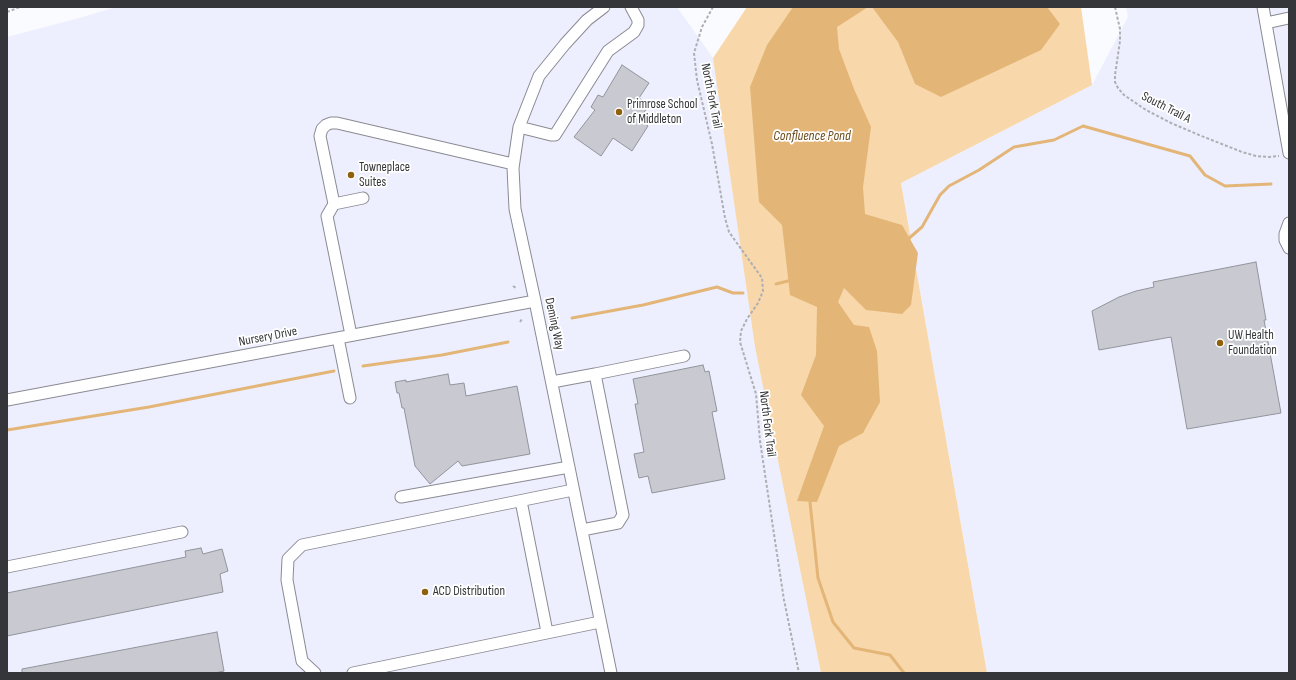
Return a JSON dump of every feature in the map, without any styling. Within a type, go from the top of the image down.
[{"type":"street","name":"Deming Way","points":[[604,7],[586,20],[539,76],[519,127],[513,164],[515,209],[611,673]]},
{"type":"street","points":[[519,127],[548,135],[555,135],[608,50],[634,32],[638,25],[638,20],[631,7]]},
{"type":"street","points":[[1264,7],[1288,140],[1286,154]]},
{"type":"street","points":[[1266,23],[1289,18]]},
{"type":"street","points":[[351,335],[327,216],[334,204],[320,136],[322,129],[331,123],[337,123],[513,164]]},
{"type":"street","points":[[334,204],[363,198]]},
{"type":"street","points":[[1289,223],[1285,234],[1285,240],[1289,248]]},
{"type":"street","name":"Nursery Drive","points":[[7,400],[535,301]]},
{"type":"street","points":[[338,338],[350,398]]},
{"type":"street","points":[[552,382],[684,356]]},
{"type":"street","points":[[582,530],[618,523],[623,516],[595,374]]},
{"type":"street","points":[[401,497],[569,468]]},
{"type":"street","points":[[315,673],[302,661],[287,580],[288,559],[302,545],[574,490]]},
{"type":"street","points":[[521,501],[547,632]]},
{"type":"street","points":[[7,567],[182,532]]},
{"type":"street","points":[[353,673],[600,622]]},
{"type":"path","points":[[7,12],[20,7]]},
{"type":"path","name":"North Fork Trail","points":[[713,7],[702,27],[694,53],[697,80],[712,144],[725,218],[729,232],[762,278],[763,291],[758,303],[747,318],[740,342],[756,394],[760,442],[784,600],[799,673]]},
{"type":"path","name":"South Trail A","points":[[1115,7],[1120,29],[1120,41],[1115,75],[1118,88],[1124,95],[1146,110],[1171,123],[1242,152],[1256,156],[1269,157],[1286,154]]},
{"type":"shaded area","points":[[116,7],[677,7],[713,58],[755,347],[821,673],[7,673],[7,37]]},
{"type":"shaded area","points":[[747,7],[1081,7],[1092,85],[901,183],[987,673],[821,673],[755,347],[713,58]]},
{"type":"shaded area","points":[[1126,7],[1289,7],[1289,673],[987,673],[901,183],[1092,85],[1128,17]]},
{"type":"water","name":"Confluence Pond","points":[[793,7],[868,7],[837,27],[839,49],[854,89],[871,127],[863,187],[865,214],[902,225],[918,253],[911,305],[902,314],[866,310],[844,288],[838,302],[854,325],[869,327],[877,351],[880,402],[863,433],[839,446],[817,502],[797,501],[824,426],[801,395],[816,355],[817,307],[790,295],[782,225],[759,202],[750,87],[767,45]]},
{"type":"water","points":[[872,7],[1047,7],[1060,24],[1041,50],[941,97],[915,84],[898,42]]},
{"type":"building","name":"Primrose School of Middleton","points":[[622,65],[649,83],[639,98],[649,105],[643,114],[646,116],[643,122],[648,126],[632,151],[613,138],[601,156],[574,137],[595,110],[591,107],[598,95],[603,97]]},
{"type":"building","name":"UW Health Foundation","points":[[1256,262],[1266,320],[1264,320],[1281,413],[1187,429],[1171,337],[1099,350],[1092,311],[1119,297],[1154,287],[1153,282]]},
{"type":"building","points":[[703,365],[705,372],[709,371],[717,411],[712,412],[725,479],[652,493],[648,476],[639,478],[634,454],[644,452],[635,404],[638,404],[633,379]]},
{"type":"building","points":[[448,374],[450,385],[464,383],[466,396],[517,386],[530,454],[462,466],[458,461],[430,484],[415,466],[404,408],[402,408],[395,382],[406,380],[406,382]]},
{"type":"building","points":[[201,548],[203,554],[222,549],[228,571],[220,574],[223,592],[7,636],[7,593],[186,557],[185,551]]},
{"type":"building","points":[[217,632],[224,671],[215,673],[22,673],[22,669]]},
{"type":"waterway","points":[[907,240],[922,227],[940,195],[949,186],[979,170],[1014,147],[1054,140],[1083,126],[1190,156],[1205,175],[1225,186],[1271,184]]},
{"type":"waterway","points":[[776,284],[792,280]]},
{"type":"waterway","points":[[572,318],[643,305],[717,287],[733,293],[743,293]]},
{"type":"waterway","points":[[363,366],[442,355],[508,342]]},
{"type":"waterway","points":[[7,430],[149,407],[334,371]]},
{"type":"waterway","points":[[811,498],[810,502],[818,578],[833,622],[854,648],[890,655],[904,673]]},
{"type":"place","name":"Primrose School of Middleton","points":[[619,112]]},
{"type":"place","name":"Towneplace Suites","points":[[351,175]]},
{"type":"place","name":"UW Health Foundation","points":[[1220,343]]},
{"type":"place","name":"ACD Distribution","points":[[425,592]]}]
